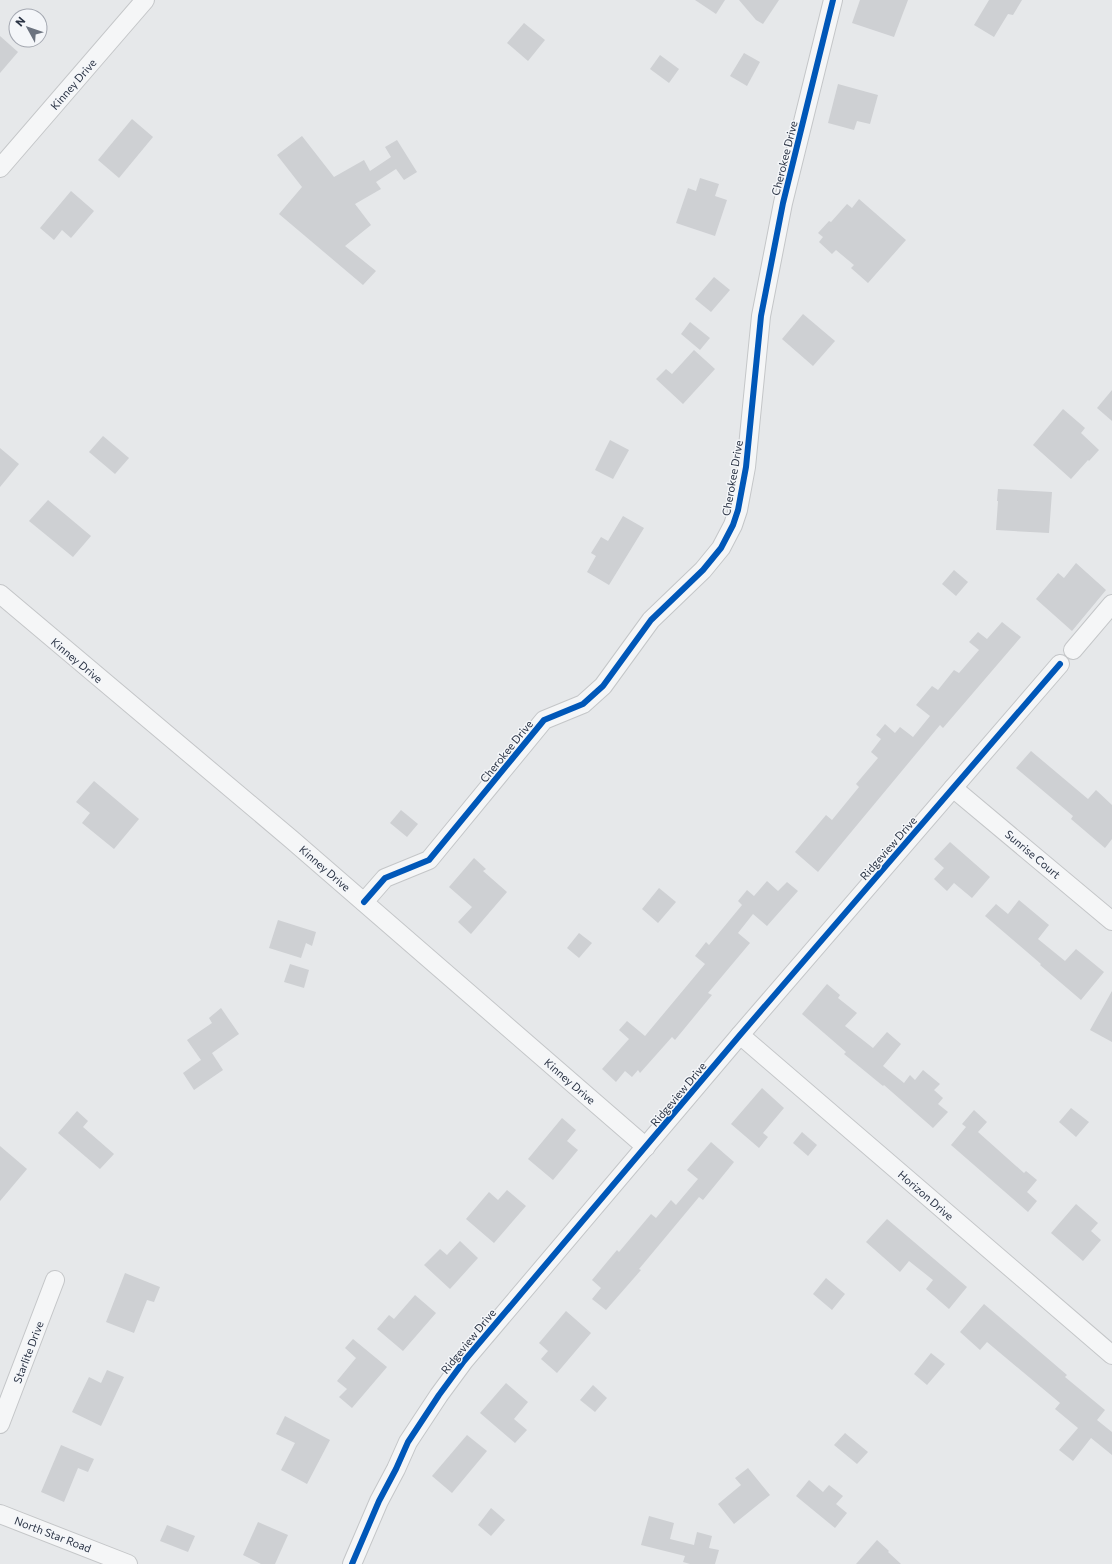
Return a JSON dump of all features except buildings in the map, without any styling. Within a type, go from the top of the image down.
[{"type":"street","name":"Kinney Drive","points":[[0,168],[145,0]]},
{"type":"street","name":"Cherokee Drive","points":[[364,902],[385,878],[430,860],[544,720],[583,704],[603,686],[651,620],[703,570],[721,548],[733,525],[738,510],[746,467],[761,316],[783,203],[833,0]]},
{"type":"street","name":"Kinney Drive","points":[[0,594],[364,902],[646,1148]]},
{"type":"street","points":[[1073,650],[1112,604]]},
{"type":"street","name":"Ridgeview Drive","points":[[352,1564],[379,1501],[408,1442],[438,1395],[464,1361],[646,1148],[740,1035],[1060,664]]},
{"type":"street","name":"Sunrise Court","points":[[953,788],[1112,921]]},
{"type":"street","name":"Horizon Drive","points":[[740,1035],[1112,1355]]},
{"type":"street","name":"Starlite Drive","points":[[0,1424],[55,1280]]},
{"type":"street","name":"North Star Road","points":[[0,1514],[128,1564]]},
{"type":"cycle path","points":[[364,902],[385,878],[429,860],[544,720],[583,704],[603,686],[651,620],[703,570],[721,548],[733,525],[738,510],[746,467],[761,316],[783,203],[833,0]]},
{"type":"cycle path","points":[[352,1564],[379,1501],[408,1442],[439,1395],[464,1361],[740,1035],[1060,664]]}]
